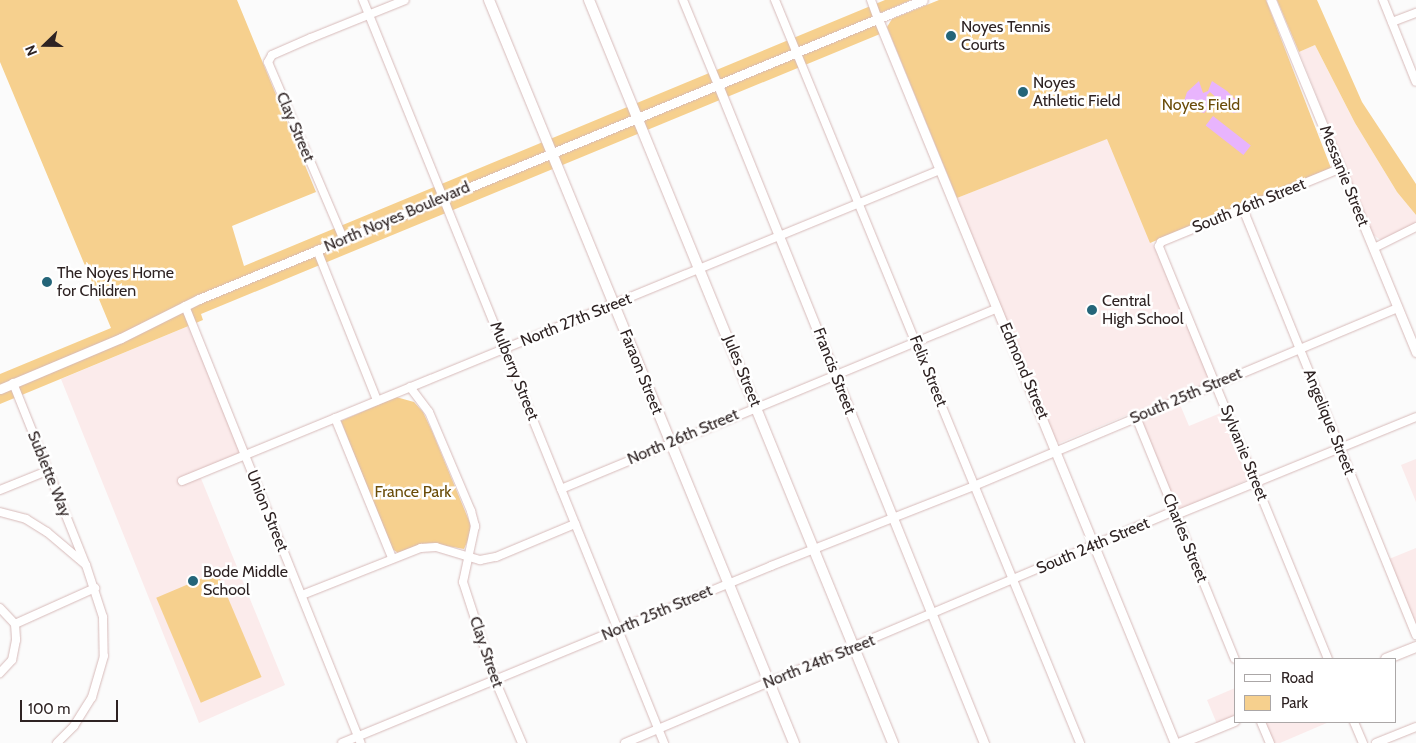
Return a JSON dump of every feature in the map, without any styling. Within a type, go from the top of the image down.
[{"type":"main road","name":"Faraon Street","points":[[489,0],[669,443],[794,743]]},
{"type":"main road","name":"Jules Street","points":[[589,0],[892,743]]},
{"type":"main road","points":[[1388,658],[1416,647]]},
{"type":"main road","points":[[1181,743],[1234,720]]},
{"type":"street","name":"Mulberry Street","points":[[363,0],[445,197],[664,743]]},
{"type":"street","points":[[369,14],[405,0]]},
{"type":"street","name":"Francis Street","points":[[683,0],[984,743]]},
{"type":"street","name":"Felix Street","points":[[775,0],[1080,743]]},
{"type":"street","name":"Edmond Street","points":[[871,0],[1175,743]]},
{"type":"street","name":"North Noyes Boulevard","points":[[0,388],[121,338],[185,306],[343,238],[923,0]]},
{"type":"street","name":"Messanie Street","points":[[1272,0],[1416,352]]},
{"type":"street","points":[[1383,0],[1416,82]]},
{"type":"street","points":[[1392,22],[1416,13]]},
{"type":"street","name":"Clay Street","points":[[343,238],[268,62],[272,55],[369,14]]},
{"type":"street","name":"South 26th Street","points":[[1160,246],[1161,242],[1341,168]]},
{"type":"street","name":"North 27th Street","points":[[182,481],[940,170]]},
{"type":"street","name":"Angelique Street","points":[[1243,209],[1416,635]]},
{"type":"street","points":[[1374,248],[1416,227]]},
{"type":"street","name":"Sylvanie Street","points":[[1160,246],[1328,658]]},
{"type":"street","points":[[317,250],[377,400]]},
{"type":"street","name":"Union Street","points":[[185,306],[360,740]]},
{"type":"street","points":[[916,341],[997,308]]},
{"type":"street","name":"South 25th Street","points":[[974,486],[1398,308]]},
{"type":"street","name":"North 26th Street","points":[[561,489],[916,341]]},
{"type":"street","name":"Sublette Way","points":[[13,383],[86,565],[105,626],[104,656],[97,683],[84,712],[56,743]]},
{"type":"street","points":[[410,387],[429,412],[462,491],[474,526],[468,558]]},
{"type":"street","name":"Charles Street","points":[[1136,417],[1235,658]]},
{"type":"street","name":"South 24th Street","points":[[1013,581],[1175,513],[1416,417]]},
{"type":"street","points":[[334,418],[392,558]]},
{"type":"street","points":[[0,490],[47,471]]},
{"type":"street","name":"North 25th Street","points":[[342,743],[360,740],[495,680],[618,629],[813,549],[974,486]]},
{"type":"street","points":[[0,512],[26,520],[47,532],[86,565]]},
{"type":"street","points":[[302,595],[392,558],[431,546],[468,558],[496,557],[575,524]]},
{"type":"street","name":"Clay Street","points":[[468,558],[463,582],[495,680],[522,743]]},
{"type":"street","name":"North 24th Street","points":[[625,743],[1013,581]]},
{"type":"street","points":[[15,624],[94,588]]},
{"type":"street","points":[[0,608],[15,624],[16,640],[12,660],[0,674]]},
{"type":"street","points":[[1261,723],[1270,743]]},
{"type":"street","points":[[1354,723],[1363,743]]},
{"type":"street","points":[[1376,743],[1416,727]]},
{"type":"shaded area","points":[[1315,45],[1355,123],[1397,192],[1416,215],[1416,224],[1381,240],[1373,235],[1299,52]]},
{"type":"shaded area","points":[[1199,81],[1203,93],[1208,91],[1212,81],[1227,91],[1239,103],[1240,112],[1233,113],[1210,92],[1207,95],[1211,106],[1204,113],[1182,107],[1187,92]]},
{"type":"shaded area","points":[[1213,116],[1251,146],[1243,155],[1206,125]]},
{"type":"shaded area","name":"Central High School","points":[[1108,138],[1209,376],[1208,382],[1176,395],[1189,426],[1223,412],[1249,479],[1183,509],[1177,507],[1137,411],[1060,443],[1055,441],[957,198]]},
{"type":"shaded area","name":"Bode Middle School","points":[[191,325],[240,450],[237,455],[198,471],[285,685],[199,723],[61,379]]},
{"type":"shaded area","points":[[1416,459],[1416,502],[1401,465]]},
{"type":"shaded area","points":[[1416,548],[1416,625],[1389,559]]},
{"type":"shaded area","points":[[1234,688],[1234,716],[1217,724],[1207,700]]},
{"type":"shaded area","points":[[1264,723],[1327,723],[1280,743],[1273,743]]},
{"type":"green space","points":[[0,0],[237,0],[316,192],[232,226],[244,266],[885,0],[911,0],[873,16],[880,34],[201,314],[203,320],[0,404],[0,374],[111,328],[0,62]]},
{"type":"green space","name":"Noyes Field","points":[[939,0],[1266,0],[1331,168],[1150,243],[1107,139],[957,198],[887,27],[892,19]]},
{"type":"green space","points":[[1277,0],[1317,0],[1362,102],[1416,184],[1416,215],[1397,192],[1355,123],[1315,45],[1299,52]]},
{"type":"green space","name":"France Park","points":[[396,397],[414,402],[423,412],[432,431],[470,523],[470,536],[464,549],[430,543],[398,553],[391,548],[341,421]]},
{"type":"green space","points":[[217,572],[262,677],[201,703],[156,598]]},
{"type":"place","name":"Noyes Tennis Courts","points":[[951,36]]},
{"type":"place","name":"Noyes Athletic Field","points":[[1023,92]]},
{"type":"place","name":"The Noyes Home for Children","points":[[47,282]]},
{"type":"place","name":"Central High School","points":[[1092,310]]},
{"type":"place","name":"Bode Middle School","points":[[193,581]]}]
